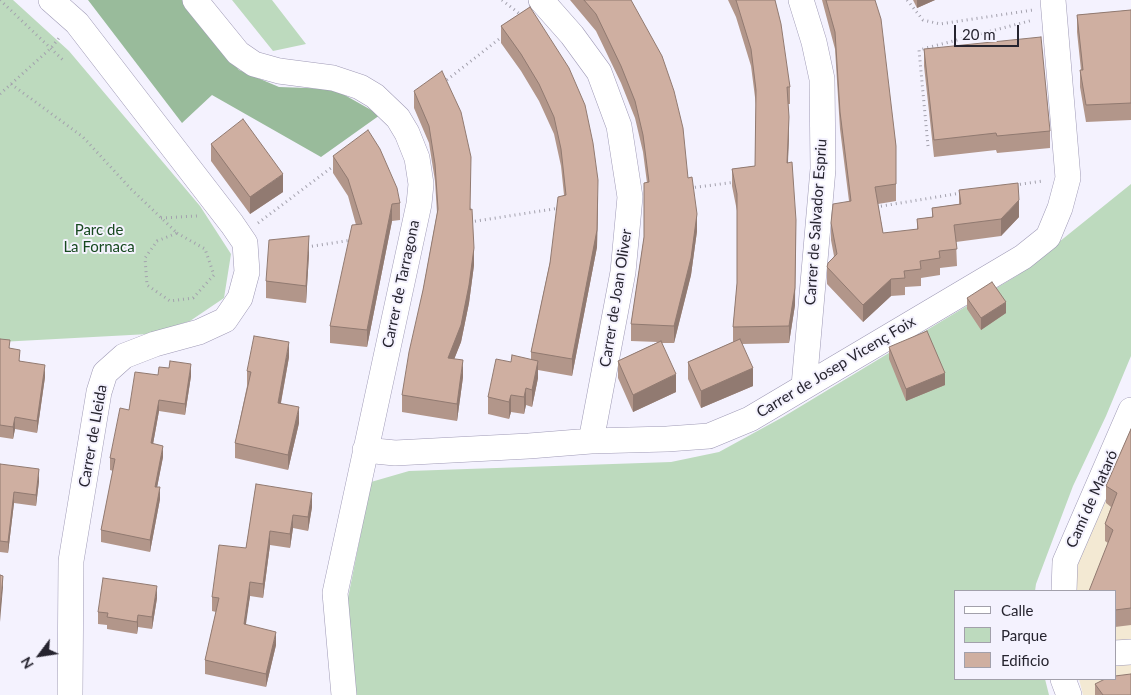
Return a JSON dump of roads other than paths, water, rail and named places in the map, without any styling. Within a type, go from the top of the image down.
[{"type":"street","name":"Carrer de Lleida","points":[[51,0],[77,23],[226,216],[245,243],[247,272],[240,298],[224,320],[199,332],[155,344],[124,356],[105,372],[98,392],[72,561],[70,695]]},
{"type":"street","name":"Carrer de Tarragona","points":[[195,0],[238,53],[254,64],[267,68],[333,78],[360,87],[375,96],[398,118],[413,145],[420,171],[419,204],[334,593],[344,695]]},
{"type":"street","name":"Carrer de Salvador Espriu","points":[[802,0],[822,79],[823,151],[804,386]]},
{"type":"street","name":"Carrer de Josep Vicenç Foix","points":[[365,450],[395,453],[529,446],[592,440],[666,439],[709,436],[750,419],[1023,257],[1048,237],[1060,208],[1068,178],[1054,7]]},
{"type":"street","name":"Carrer de Joan Oliver","points":[[533,9],[572,35],[599,72],[620,126],[630,197],[623,272],[592,440]]},
{"type":"street","name":"Camí de Mataró","points":[[1064,590],[1065,562],[1131,410]]},
{"type":"street","points":[[1116,653],[1131,652]]},
{"type":"street","points":[[1063,680],[1069,695]]},
{"type":"park label","name":"Parc de La Fornaca","points":[[99,238]]}]
